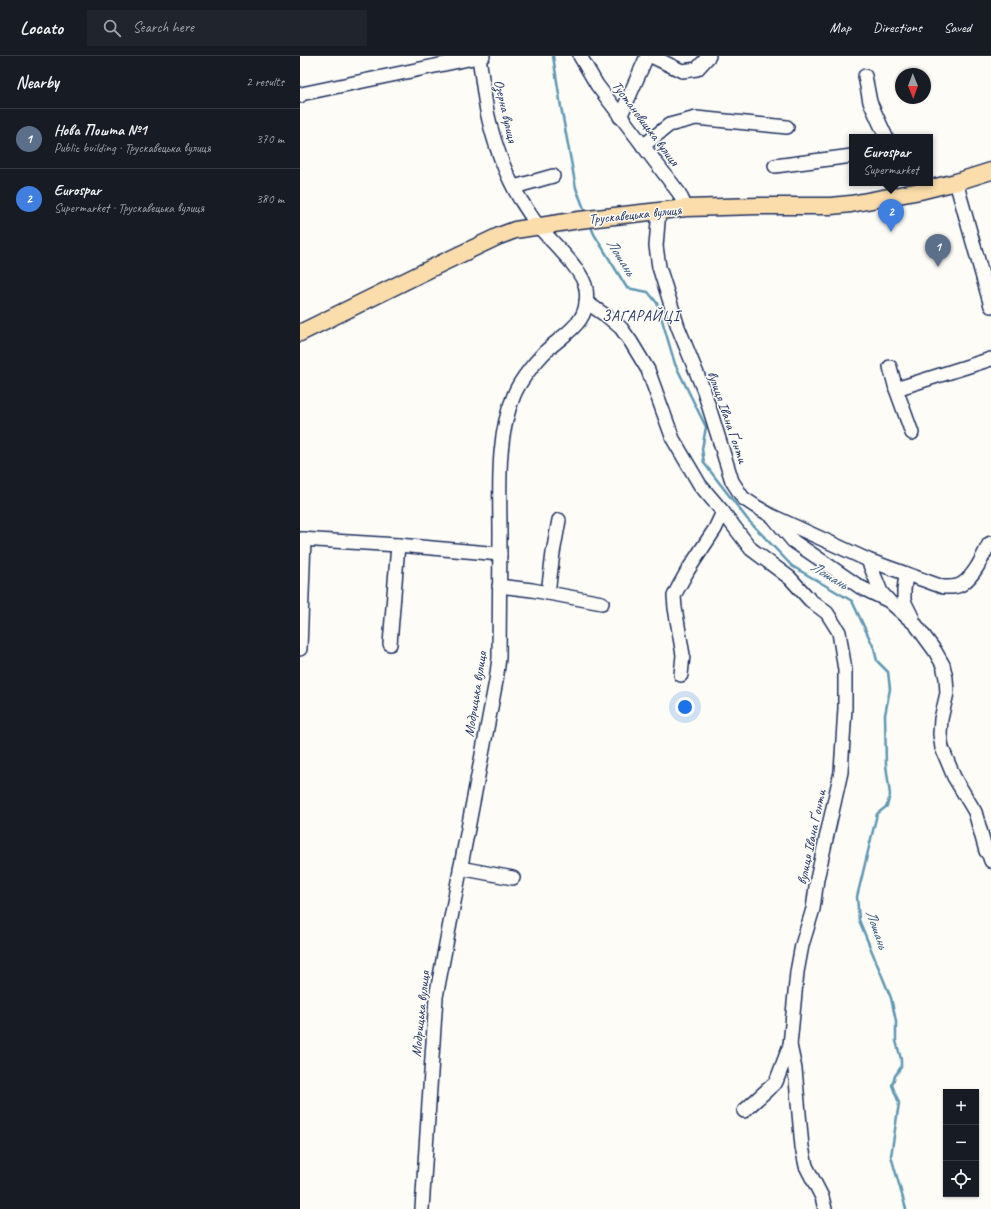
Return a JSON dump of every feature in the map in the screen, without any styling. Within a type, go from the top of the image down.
[{"type":"main road","name":"Трускавецька вулиця","points":[[933,185],[956,182],[991,171]]},
{"type":"main road","name":"Трускавецька вулиця","points":[[300,333],[499,236],[515,230],[538,225],[659,210],[758,206],[831,206],[851,204],[919,187]]},
{"type":"street","name":"Озерна вулиця","points":[[300,93],[481,56],[488,116],[503,163],[519,198],[538,225]]},
{"type":"street","name":"Тустановицька вулиця","points":[[580,56],[597,85],[620,117],[679,193],[686,208]]},
{"type":"street","points":[[620,117],[647,56]]},
{"type":"street","points":[[651,56],[682,71],[697,69],[709,56]]},
{"type":"street","points":[[865,76],[870,102],[885,134]]},
{"type":"street","points":[[643,146],[669,125],[696,118],[787,127]]},
{"type":"street","points":[[775,166],[849,156]]},
{"type":"street","points":[[514,188],[553,176]]},
{"type":"street","points":[[956,182],[991,306]]},
{"type":"street","name":"вулиця Івана Ґонти","points":[[659,210],[656,246],[659,267],[678,327],[704,391],[732,481],[743,498],[772,516],[868,560],[906,575],[943,587],[951,587],[961,584],[986,562],[989,544],[991,543]]},
{"type":"street","name":"Модрицька вулиця","points":[[422,1209],[436,997],[496,681],[499,658],[501,461],[504,429],[515,393],[527,374],[543,354],[571,331],[580,321],[586,302],[586,288],[581,277],[567,257],[538,225]]},
{"type":"street","name":"вулиця Івана Ґонти","points":[[586,302],[608,317],[624,332],[648,370],[673,439],[700,485],[751,549],[790,578],[810,600],[826,613],[839,632],[845,670],[845,708],[841,772],[817,879],[813,909],[802,944],[797,972],[790,1045],[795,1069],[802,1147],[806,1166],[822,1197],[825,1209]]},
{"type":"street","points":[[580,321],[608,317]]},
{"type":"street","points":[[896,388],[991,359]]},
{"type":"street","points":[[890,367],[912,432]]},
{"type":"street","points":[[681,675],[683,655],[674,596],[688,570],[715,529],[723,512]]},
{"type":"street","points":[[772,516],[793,541],[860,587],[890,602]]},
{"type":"street","points":[[548,593],[559,520]]},
{"type":"street","points":[[300,649],[302,539],[398,545],[500,554]]},
{"type":"street","points":[[390,644],[398,545]]},
{"type":"street","points":[[868,560],[881,592],[916,625]]},
{"type":"street","points":[[906,575],[904,601],[916,625],[935,651],[943,665],[946,678],[947,693],[941,719],[940,734],[942,748],[954,777],[975,812],[986,851],[991,861]]},
{"type":"street","points":[[499,586],[532,590],[602,603]]},
{"type":"street","points":[[460,872],[508,882]]},
{"type":"street","points":[[744,1111],[776,1082],[790,1045]]},
{"type":"waterway","name":"Лошань","points":[[553,56],[576,188],[586,214]]},
{"type":"waterway","name":"Лошань","points":[[590,224],[594,234],[627,288],[648,292],[657,303],[675,364],[706,427],[702,449],[704,463],[748,520],[792,566],[852,601],[874,648],[877,661],[888,672],[890,689],[885,715],[886,765],[890,795],[887,806],[877,814],[857,897],[859,920],[891,998],[896,1021],[896,1041],[901,1059],[901,1067],[895,1076],[892,1085],[899,1103],[891,1156],[906,1209]]},
{"type":"place","name":"Eurospar","points":[[891,232]]},
{"type":"place","name":"Нова Пошта №1","points":[[938,267]]},
{"type":"district","name":"ЗАГАРАЙЦІ","points":[[641,316]]}]
